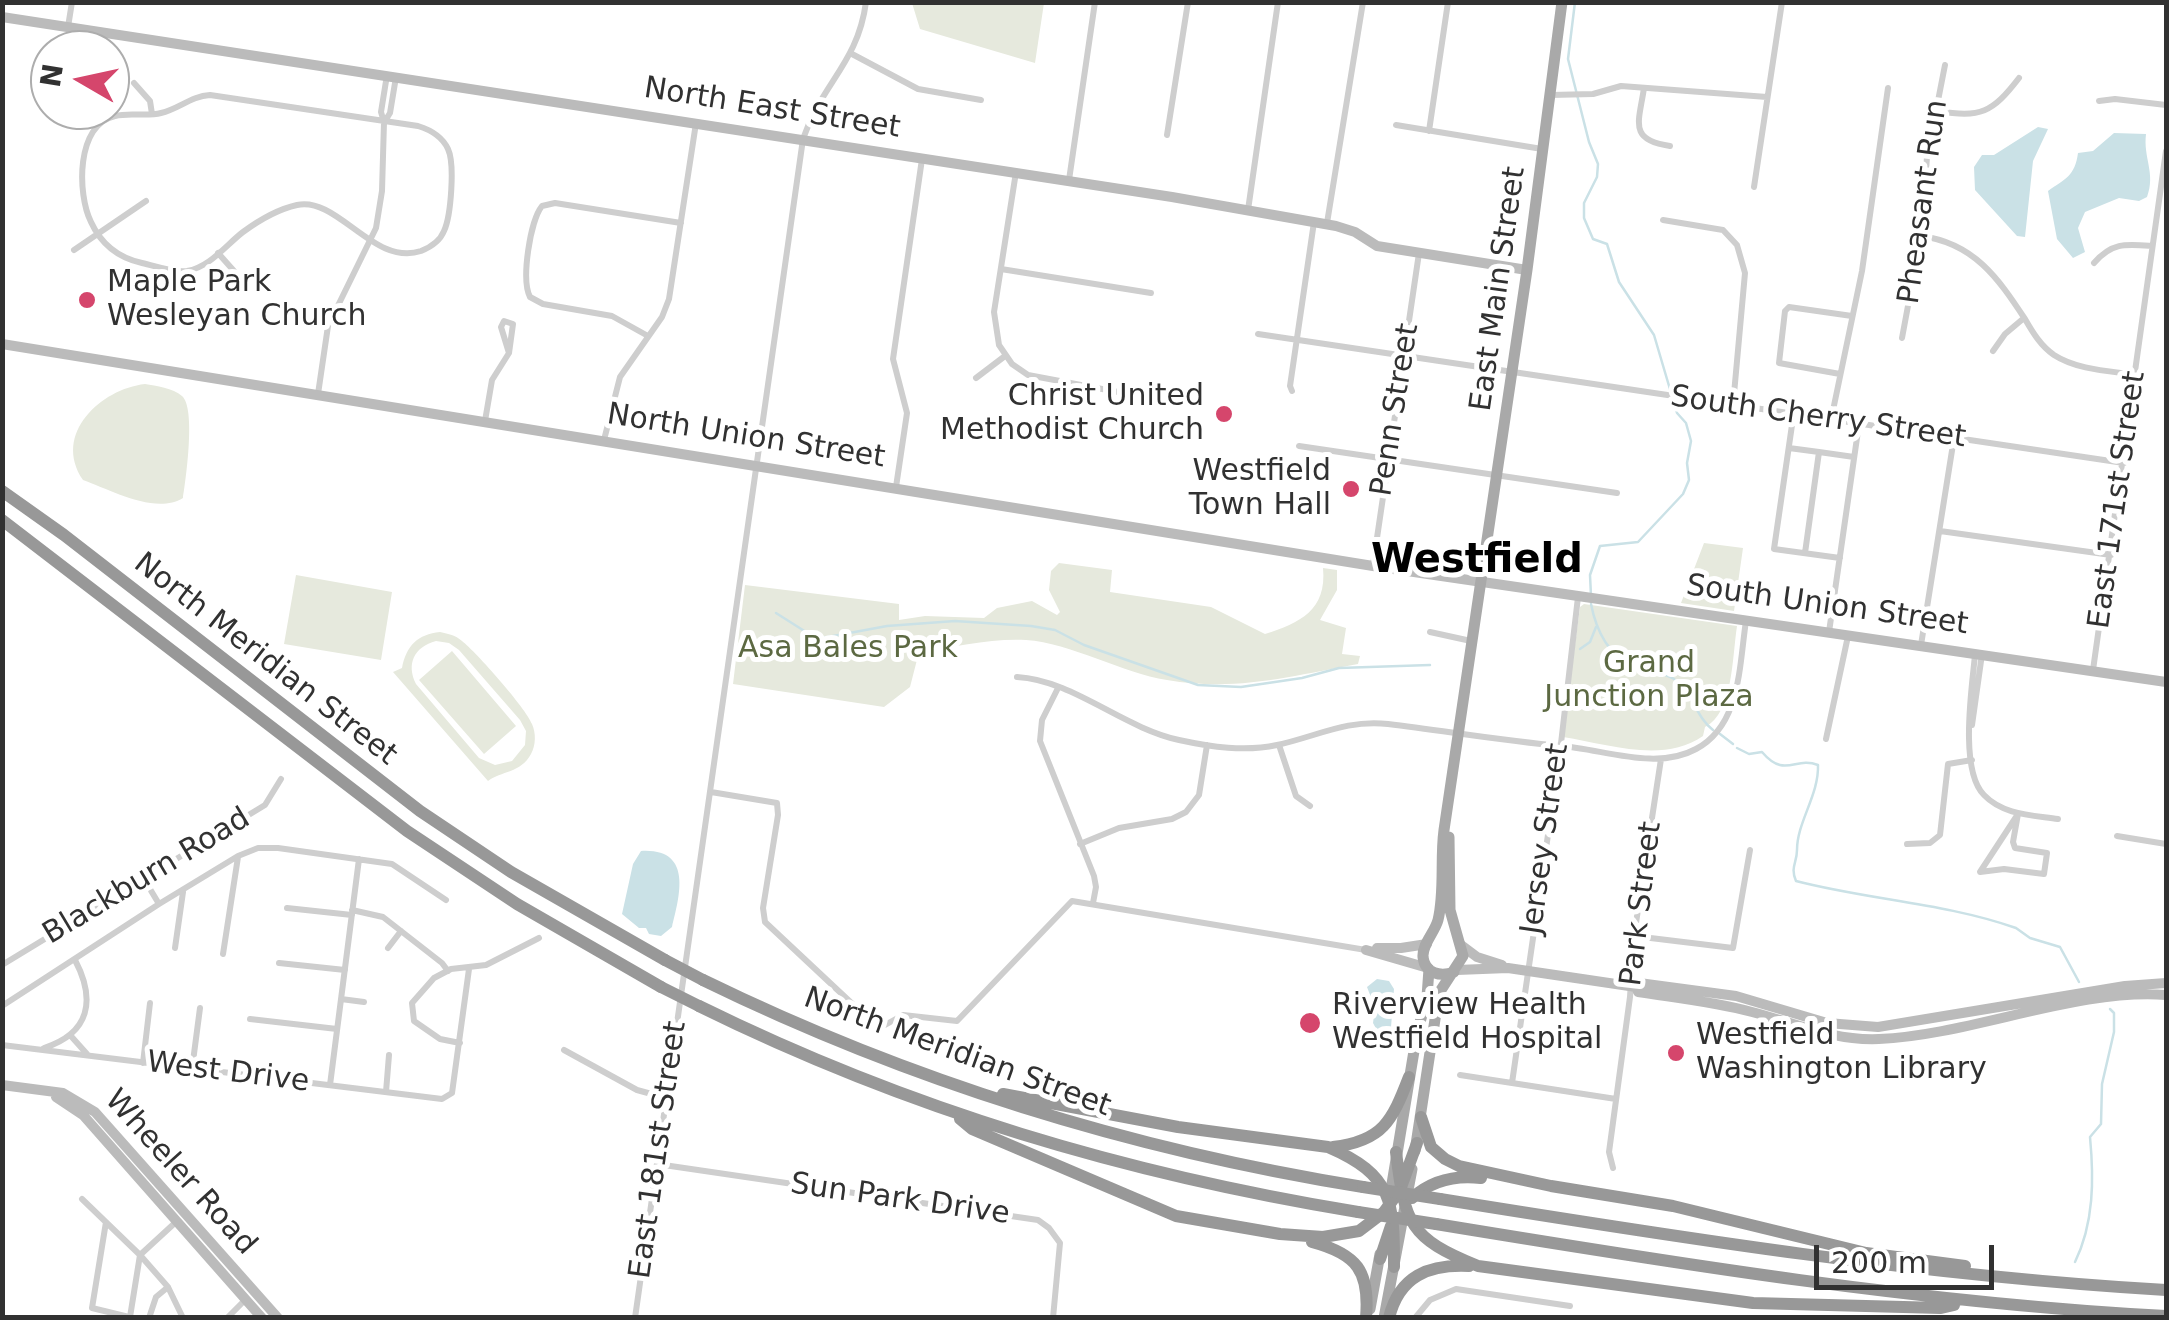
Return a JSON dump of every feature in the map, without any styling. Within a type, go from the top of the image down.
[{"type":"highway","name":"North Meridian Street","points":[[2,491],[64,534],[408,802],[511,872],[703,980],[792,1022],[960,1087],[1151,1145],[1362,1187],[1814,1258],[2166,1290]]},
{"type":"highway","name":"North Meridian Street","points":[[2,520],[407,831],[517,904],[699,1006],[809,1057],[954,1114],[1147,1171],[1273,1198],[1758,1276],[1966,1302],[2166,1316]]},
{"type":"highway","points":[[960,1087],[1178,1127],[1328,1147],[1359,1142],[1379,1131],[1396,1111],[1409,1078]]},
{"type":"highway","points":[[954,1114],[972,1129],[1164,1212],[1335,1248],[1352,1259],[1366,1285],[1367,1318]]},
{"type":"highway","points":[[1421,1118],[1429,1142],[1444,1160],[1459,1166],[1673,1206],[1851,1250],[1979,1268],[2002,1278]]},
{"type":"highway","points":[[1380,1259],[1417,1143]]},
{"type":"highway","points":[[1328,1147],[1369,1169],[1428,1242],[1478,1266]]},
{"type":"highway","points":[[1394,1268],[1396,1152]]},
{"type":"highway","points":[[1280,1234],[1340,1237],[1365,1228],[1420,1190],[1449,1178],[1524,1181]]},
{"type":"highway","points":[[1386,1318],[1400,1290],[1420,1272],[1447,1264],[1753,1302],[1941,1308],[1966,1302]]},
{"type":"main road","name":"East Main Street","points":[[1449,799],[1562,2]]},
{"type":"main road","points":[[1396,1152],[1427,997],[1429,968],[1423,954],[1439,918],[1441,856],[1449,799]]},
{"type":"main road","points":[[1417,1143],[1440,994],[1463,956],[1450,910],[1449,799]]},
{"type":"main road","points":[[1428,942],[1446,935],[1460,944]]},
{"type":"main road","points":[[1429,968],[1440,975],[1456,971]]},
{"type":"main road","points":[[1367,1318],[1380,1259]]},
{"type":"main road","points":[[1386,1318],[1394,1268]]},
{"type":"street","points":[[68,27],[72,2]]},
{"type":"street","name":"East 181st Street","points":[[635,1318],[804,139],[816,105],[860,37],[866,2]]},
{"type":"street","points":[[1069,180],[1095,2]]},
{"type":"street","points":[[1167,135],[1188,2]]},
{"type":"street","points":[[1248,211],[1278,2]]},
{"type":"street","points":[[1327,224],[1363,2]]},
{"type":"street","points":[[1429,131],[1448,2]]},
{"type":"street","points":[[1754,187],[1782,2]]},
{"type":"street","name":"North East Street","points":[[2,16],[1069,180],[1327,224],[1351,230],[1373,245],[1527,270]]},
{"type":"street","points":[[852,54],[918,89],[980,100]]},
{"type":"street","name":"Pheasant Run","points":[[1902,338],[1945,65]]},
{"type":"street","points":[[318,394],[328,326],[371,240],[382,191],[384,122],[390,114],[391,76]]},
{"type":"street","points":[[1937,111],[1970,115],[1986,110],[2001,100],[2019,78]]},
{"type":"street","points":[[134,83],[150,100],[152,114]]},
{"type":"street","points":[[1550,95],[1579,95],[1621,86],[1768,97]]},
{"type":"street","points":[[1644,88],[1640,134],[1648,141],[1670,146]]},
{"type":"street","points":[[1831,420],[1862,272],[1888,88]]},
{"type":"street","points":[[205,94],[426,128],[447,147],[452,167],[448,220],[440,237],[417,252],[394,251],[321,206],[306,204],[274,214],[244,230],[196,268],[180,271],[130,260],[112,250],[97,234],[85,202],[84,153],[88,138],[111,117],[152,114],[205,94]]},
{"type":"street","points":[[2098,101],[2115,98],[2166,105]]},
{"type":"street","points":[[604,440],[620,376],[662,317],[669,299],[696,122]]},
{"type":"street","points":[[1396,126],[1544,149]]},
{"type":"street","name":"East 171st Street","points":[[2093,672],[2166,150]]},
{"type":"street","points":[[896,487],[907,413],[893,359],[922,158]]},
{"type":"street","points":[[1016,172],[994,319],[996,336],[1006,356],[1020,370],[1038,379],[1134,395]]},
{"type":"street","points":[[74,250],[146,201]]},
{"type":"street","points":[[648,336],[612,316],[543,304],[530,297],[525,279],[535,218],[542,206],[556,203],[682,223]]},
{"type":"street","points":[[1663,220],[1723,230],[1743,257],[1744,306],[1733,406]]},
{"type":"street","points":[[1292,391],[1314,222]]},
{"type":"street","points":[[1921,236],[1953,244],[1978,259],[1999,279],[2040,342],[2062,359],[2136,375]]},
{"type":"street","points":[[2094,263],[2106,250],[2119,244],[2152,246]]},
{"type":"street","points":[[218,253],[242,280]]},
{"type":"street","name":"Penn Street","points":[[1373,566],[1419,253]]},
{"type":"street","points":[[1001,269],[1151,293]]},
{"type":"street","points":[[1840,374],[1780,363],[1785,311],[1790,308],[1852,316]]},
{"type":"street","points":[[1993,350],[2024,318]]},
{"type":"street","name":"South Cherry Street","points":[[1258,334],[2124,463]]},
{"type":"street","name":"North Union Street","points":[[2,344],[1481,582]]},
{"type":"street","points":[[485,421],[492,380],[509,353]]},
{"type":"street","points":[[976,378],[1006,356]]},
{"type":"street","points":[[1792,424],[1774,549],[1840,558]]},
{"type":"street","points":[[1829,632],[1859,424]]},
{"type":"street","points":[[1921,646],[1954,438]]},
{"type":"street","points":[[1299,446],[1617,493]]},
{"type":"street","points":[[1789,448],[1854,456]]},
{"type":"street","points":[[1805,553],[1819,452]]},
{"type":"street","points":[[1940,531],[2110,555]]},
{"type":"street","name":"South Union Street","points":[[1481,582],[2166,682]]},
{"type":"street","name":"Jersey Street","points":[[1512,1083],[1581,596]]},
{"type":"street","points":[[1017,677],[1039,680],[1136,726],[1207,745],[1279,745],[1323,730],[1360,724],[1661,759],[1687,754],[1723,725],[1734,700],[1746,620]]},
{"type":"street","points":[[1430,632],[1472,641]]},
{"type":"street","points":[[1826,739],[1848,634]]},
{"type":"street","points":[[1979,654],[1976,712],[1970,732],[1978,788],[1986,797],[2018,814],[2058,819]]},
{"type":"street","points":[[1058,688],[1042,720],[1040,742],[1096,882],[1093,903]]},
{"type":"street","points":[[1080,844],[1119,828],[1186,812],[1199,794],[1207,745]]},
{"type":"street","points":[[1279,745],[1296,796],[1302,804],[1310,806]]},
{"type":"street","name":"Park Street","points":[[1613,1168],[1609,1152],[1633,986],[1634,936],[1661,759]]},
{"type":"street","points":[[1907,844],[1930,843],[1940,835],[1948,764],[1972,760]]},
{"type":"street","name":"Blackburn Road","points":[[2,965],[265,805],[281,779]]},
{"type":"street","points":[[710,792],[777,803],[762,908],[765,922],[876,1026],[884,1026],[903,1015],[957,1021],[1072,901],[1366,950],[1429,968]]},
{"type":"street","points":[[2018,814],[2012,842],[2015,848],[2047,853],[2044,874],[2004,869],[1980,872],[2018,814]]},
{"type":"street","points":[[2117,836],[2166,844]]},
{"type":"street","points":[[2,1006],[159,904],[258,848],[403,868],[446,900]]},
{"type":"street","points":[[1634,936],[1733,948],[1750,850]]},
{"type":"street","points":[[223,954],[238,856]]},
{"type":"street","points":[[330,1086],[359,859]]},
{"type":"street","points":[[144,879],[159,904]]},
{"type":"street","points":[[175,948],[183,891]]},
{"type":"street","points":[[287,908],[378,914],[448,970]]},
{"type":"street","points":[[388,948],[401,931]]},
{"type":"street","points":[[469,969],[460,1043],[440,1039],[424,1030],[411,1015],[418,992],[448,970],[469,969],[497,960],[539,938]]},
{"type":"street","points":[[1366,950],[1428,942]]},
{"type":"street","points":[[1460,944],[1477,957],[1508,968]]},
{"type":"street","points":[[38,1049],[70,1035],[83,1019],[88,1005],[86,986],[75,960]]},
{"type":"street","points":[[279,963],[345,970]]},
{"type":"street","points":[[1456,971],[1508,968],[1633,986],[1639,983],[1728,995],[1818,1022],[1878,1027],[2125,986],[2166,984]]},
{"type":"street","points":[[1633,986],[1638,992],[1744,1010],[1824,1035],[1868,1039],[1913,1035],[2133,994],[2166,995]]},
{"type":"street","points":[[341,1000],[364,1002]]},
{"type":"street","points":[[143,1063],[150,1004]]},
{"type":"street","points":[[192,1069],[200,1008]]},
{"type":"street","points":[[250,1019],[337,1029]]},
{"type":"street","points":[[70,1035],[88,1056]]},
{"type":"street","name":"West Drive","points":[[2,1045],[438,1099],[452,1093],[460,1043]]},
{"type":"street","points":[[564,1050],[638,1090],[666,1098]]},
{"type":"street","points":[[386,1092],[389,1055]]},
{"type":"street","points":[[1460,1075],[1616,1099]]},
{"type":"street","name":"Wheeler Road","points":[[2,1086],[63,1093],[96,1112],[250,1295],[262,1318]]},
{"type":"street","name":"Wheeler Road","points":[[31,1089],[63,1100],[83,1115],[177,1221],[278,1318]]},
{"type":"street","name":"Sun Park Drive","points":[[656,1164],[1038,1220],[1050,1228],[1060,1244],[1052,1318]]},
{"type":"street","points":[[82,1200],[168,1287],[183,1318]]},
{"type":"street","points":[[106,1222],[94,1310],[132,1317],[140,1255],[177,1221]]},
{"type":"street","points":[[150,1318],[156,1297],[168,1287]]},
{"type":"street","points":[[1415,1318],[1430,1300],[1456,1289],[1570,1306]]},
{"type":"street","points":[[227,1318],[250,1295]]},
{"type":"green space","points":[[912,3],[1044,3],[1035,63],[920,29]]},
{"type":"green space","points":[[145,384],[174,391],[186,403],[188,461],[183,498],[172,503],[133,499],[83,480],[75,463],[73,446],[86,417],[112,395]]},
{"type":"green space","points":[[1704,543],[1743,548],[1734,611],[1681,603]]},
{"type":"green space","name":"Asa Bales Park","points":[[1059,563],[1112,570],[1110,592],[1211,607],[1265,634],[1309,613],[1321,594],[1323,568],[1337,570],[1337,590],[1320,620],[1346,628],[1342,654],[1360,656],[1358,664],[1263,681],[1192,683],[1150,676],[1043,642],[1013,640],[919,652],[910,687],[884,707],[733,684],[745,585],[899,604],[899,620],[925,616],[984,618],[997,608],[1032,601],[1057,615],[1060,612],[1049,590],[1051,571]]},
{"type":"green space","points":[[296,575],[392,592],[381,660],[284,644]]},
{"type":"green space","name":"Grand Junction Plaza","points":[[1584,604],[1737,626],[1726,698],[1703,736],[1671,749],[1653,750],[1563,737],[1580,607]]},
{"type":"green space","points":[[440,632],[462,641],[478,656],[528,716],[533,728],[535,743],[527,760],[488,781],[393,672],[402,668],[414,642]],"holes":[[[436,641],[449,643],[526,731],[525,745],[512,761],[495,765],[479,758],[416,684],[412,663],[417,652]]]},
{"type":"green space","points":[[452,651],[516,726],[484,754],[419,680]]},
{"type":"water","points":[[2038,127],[2048,129],[2033,161],[2025,237],[2017,236],[1975,190],[1974,167],[1982,155],[1994,155]]},
{"type":"water","points":[[2114,133],[2146,134],[2150,180],[2147,197],[2139,201],[2119,198],[2085,212],[2078,228],[2085,252],[2073,258],[2057,239],[2048,191],[2072,172],[2078,153],[2093,151]]},
{"type":"water","points":[[641,851],[669,857],[679,876],[672,927],[661,936],[649,934],[646,928],[639,928],[622,914],[633,864]]},
{"type":"water","points":[[1377,979],[1389,981],[1394,989],[1390,1040],[1380,1052],[1366,1047],[1381,1038],[1373,1023],[1375,1008],[1367,987]]},
{"type":"waterway","points":[[1575,2],[1568,59],[1598,164],[1597,177],[1584,203],[1584,218],[1593,239],[1607,244],[1619,282],[1654,335],[1677,413],[1686,423],[1691,441],[1689,480],[1683,494],[1638,542],[1600,546],[1590,575],[1591,596]]},
{"type":"waterway","points":[[1591,604],[1596,624],[1611,650],[1627,663],[1674,679],[1713,730]]},
{"type":"waterway","points":[[776,613],[817,639],[887,626],[955,621],[1055,630],[1084,645],[1198,685],[1241,687],[1339,668],[1430,665]]},
{"type":"waterway","points":[[1580,649],[1590,642],[1596,627]]},
{"type":"waterway","points":[[1720,734],[1733,744]]},
{"type":"waterway","points":[[1737,748],[1749,754],[1762,752],[1784,766],[1818,765],[1815,787],[1800,829],[1796,881],[1962,913],[2016,928],[2030,938],[2060,947],[2079,982]]},
{"type":"waterway","points":[[2075,1262],[2089,1216],[2090,1137],[2101,1124],[2102,1084],[2114,1032],[2114,1013],[2110,1009]]},
{"type":"place","name":"Maple Park Wesleyan Church","points":[[87,300]]},
{"type":"place","name":"Christ United Methodist Church","points":[[1224,414]]},
{"type":"place","name":"Westfield Town Hall","points":[[1351,489]]},
{"type":"place","name":"Riverview Health Westfield Hospital","points":[[1310,1023]]},
{"type":"place","name":"Westfield Washington Library","points":[[1676,1053]]},
{"type":"district","name":"Westfield","points":[[1477,562]]}]
